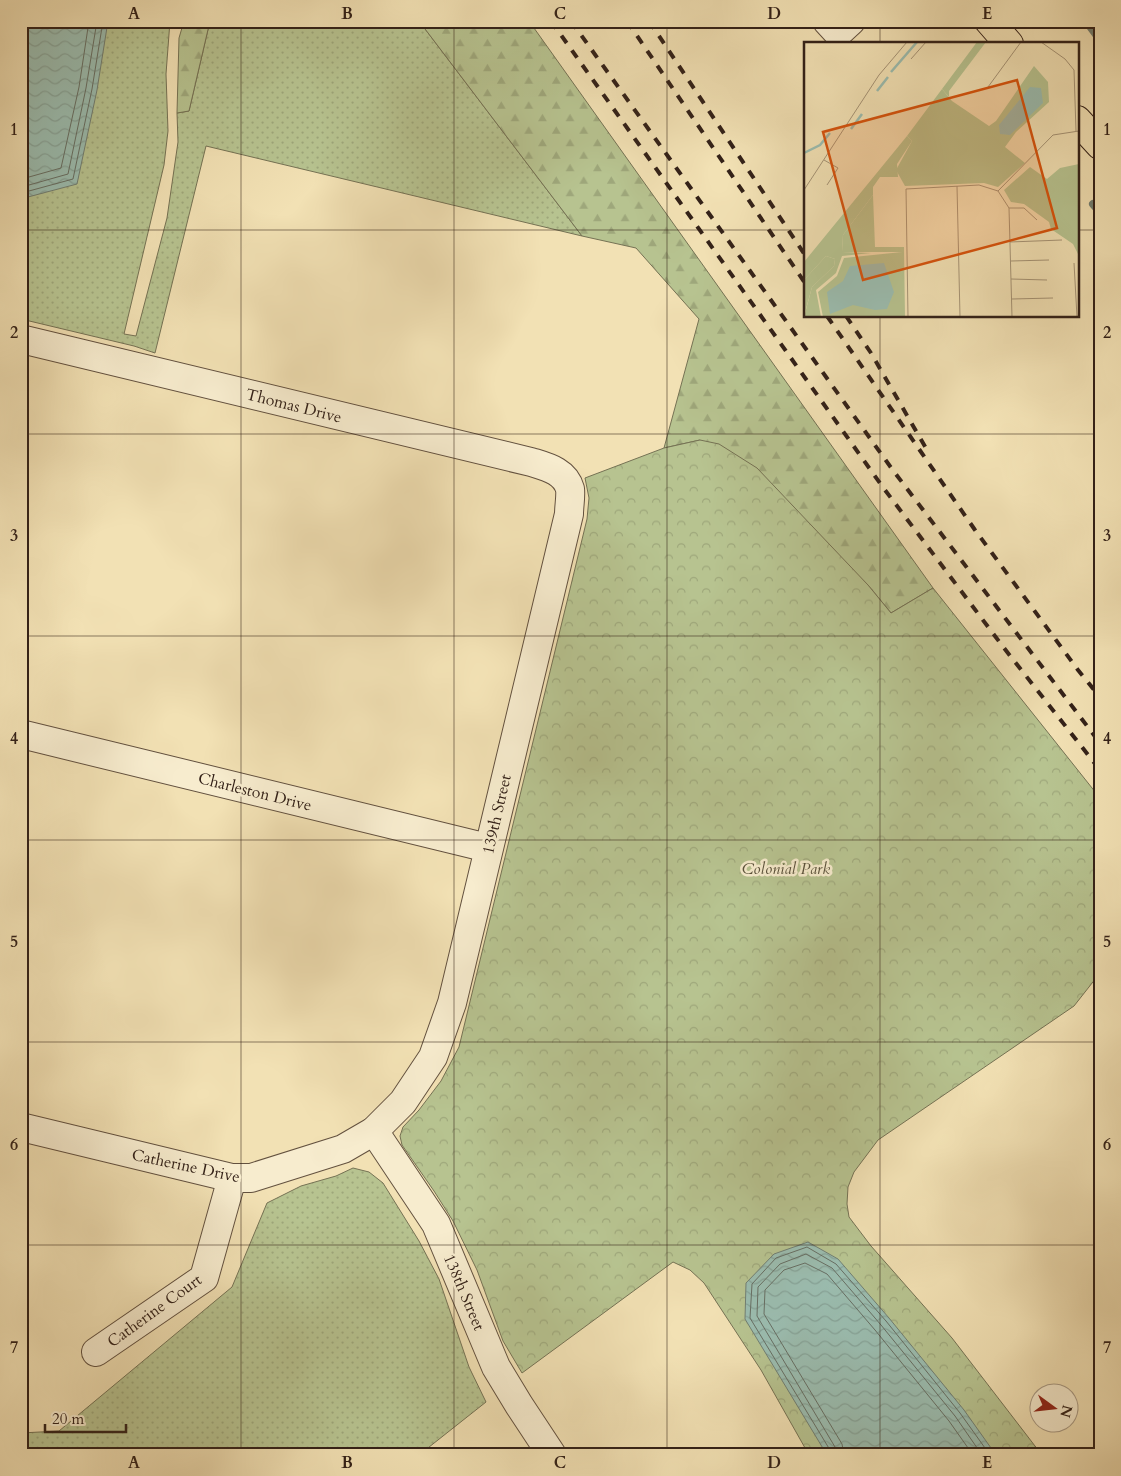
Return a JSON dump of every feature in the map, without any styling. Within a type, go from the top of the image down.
[{"type":"main road","points":[[988,21],[1007,42]]},
{"type":"main road","points":[[1078,121],[1100,145]]},
{"type":"street","points":[[827,21],[838,33],[850,21]]},
{"type":"street","name":"Thomas Drive","points":[[21,340],[531,462],[550,468],[564,478]]},
{"type":"street","name":"139th Street","points":[[374,1131],[403,1102],[433,1057],[452,1003],[568,514],[570,490],[564,478]]},
{"type":"street","name":"Charleston Drive","points":[[21,734],[488,848]]},
{"type":"street","name":"Catherine Drive","points":[[21,1127],[232,1178],[251,1178],[343,1149],[374,1131]]},
{"type":"street","name":"138th Street","points":[[374,1131],[436,1224],[496,1367],[519,1406],[552,1455]]},
{"type":"street","name":"Catherine Court","points":[[96,1352],[204,1278],[232,1178]]},
{"type":"green space","points":[[21,21],[170,21],[166,74],[168,131],[164,165],[124,334],[136,336],[167,218],[178,142],[177,113],[189,111],[210,21],[419,21],[582,236],[206,146],[155,353],[134,346],[21,319]]},
{"type":"green space","points":[[184,21],[210,21],[189,111],[177,113],[179,38]]},
{"type":"green space","points":[[419,21],[529,21],[933,588],[891,613],[868,585],[700,440],[664,448],[699,319],[636,248],[582,236]]},
{"type":"green space","name":"Colonial Park","points":[[700,440],[719,444],[757,468],[868,585],[891,613],[933,588],[1100,798],[1100,973],[1074,1006],[878,1140],[854,1172],[848,1187],[847,1204],[849,1217],[871,1246],[952,1338],[1043,1455],[809,1455],[761,1370],[704,1283],[690,1270],[673,1262],[522,1373],[503,1341],[477,1270],[453,1221],[402,1145],[400,1136],[403,1127],[419,1110],[441,1081],[459,1047],[587,519],[589,498],[585,478],[664,448]]},
{"type":"green space","points":[[353,1168],[369,1172],[383,1183],[419,1241],[439,1279],[469,1367],[486,1402],[419,1455],[21,1455],[21,1433],[59,1431],[232,1287],[267,1203],[301,1186],[336,1176]]},
{"type":"water","points":[[21,21],[108,21],[97,90],[77,184],[28,197],[21,195]]},
{"type":"water","points":[[808,1242],[838,1259],[964,1410],[996,1455],[827,1455],[745,1319],[746,1283],[774,1254]]},
{"type":"waterway","points":[[1086,21],[1100,40]]},
{"type":"waterway","points":[[1093,204],[1100,212]]},
{"type":"railway","points":[[551,21],[882,486],[1004,648],[1100,770]]},
{"type":"railway","points":[[571,21],[892,469],[1100,743]]},
{"type":"railway","points":[[627,21],[804,282]]},
{"type":"railway","points":[[649,21],[804,254]]},
{"type":"railway","points":[[828,318],[975,530],[1100,697]]},
{"type":"railway","points":[[847,318],[871,353],[927,450]]}]
